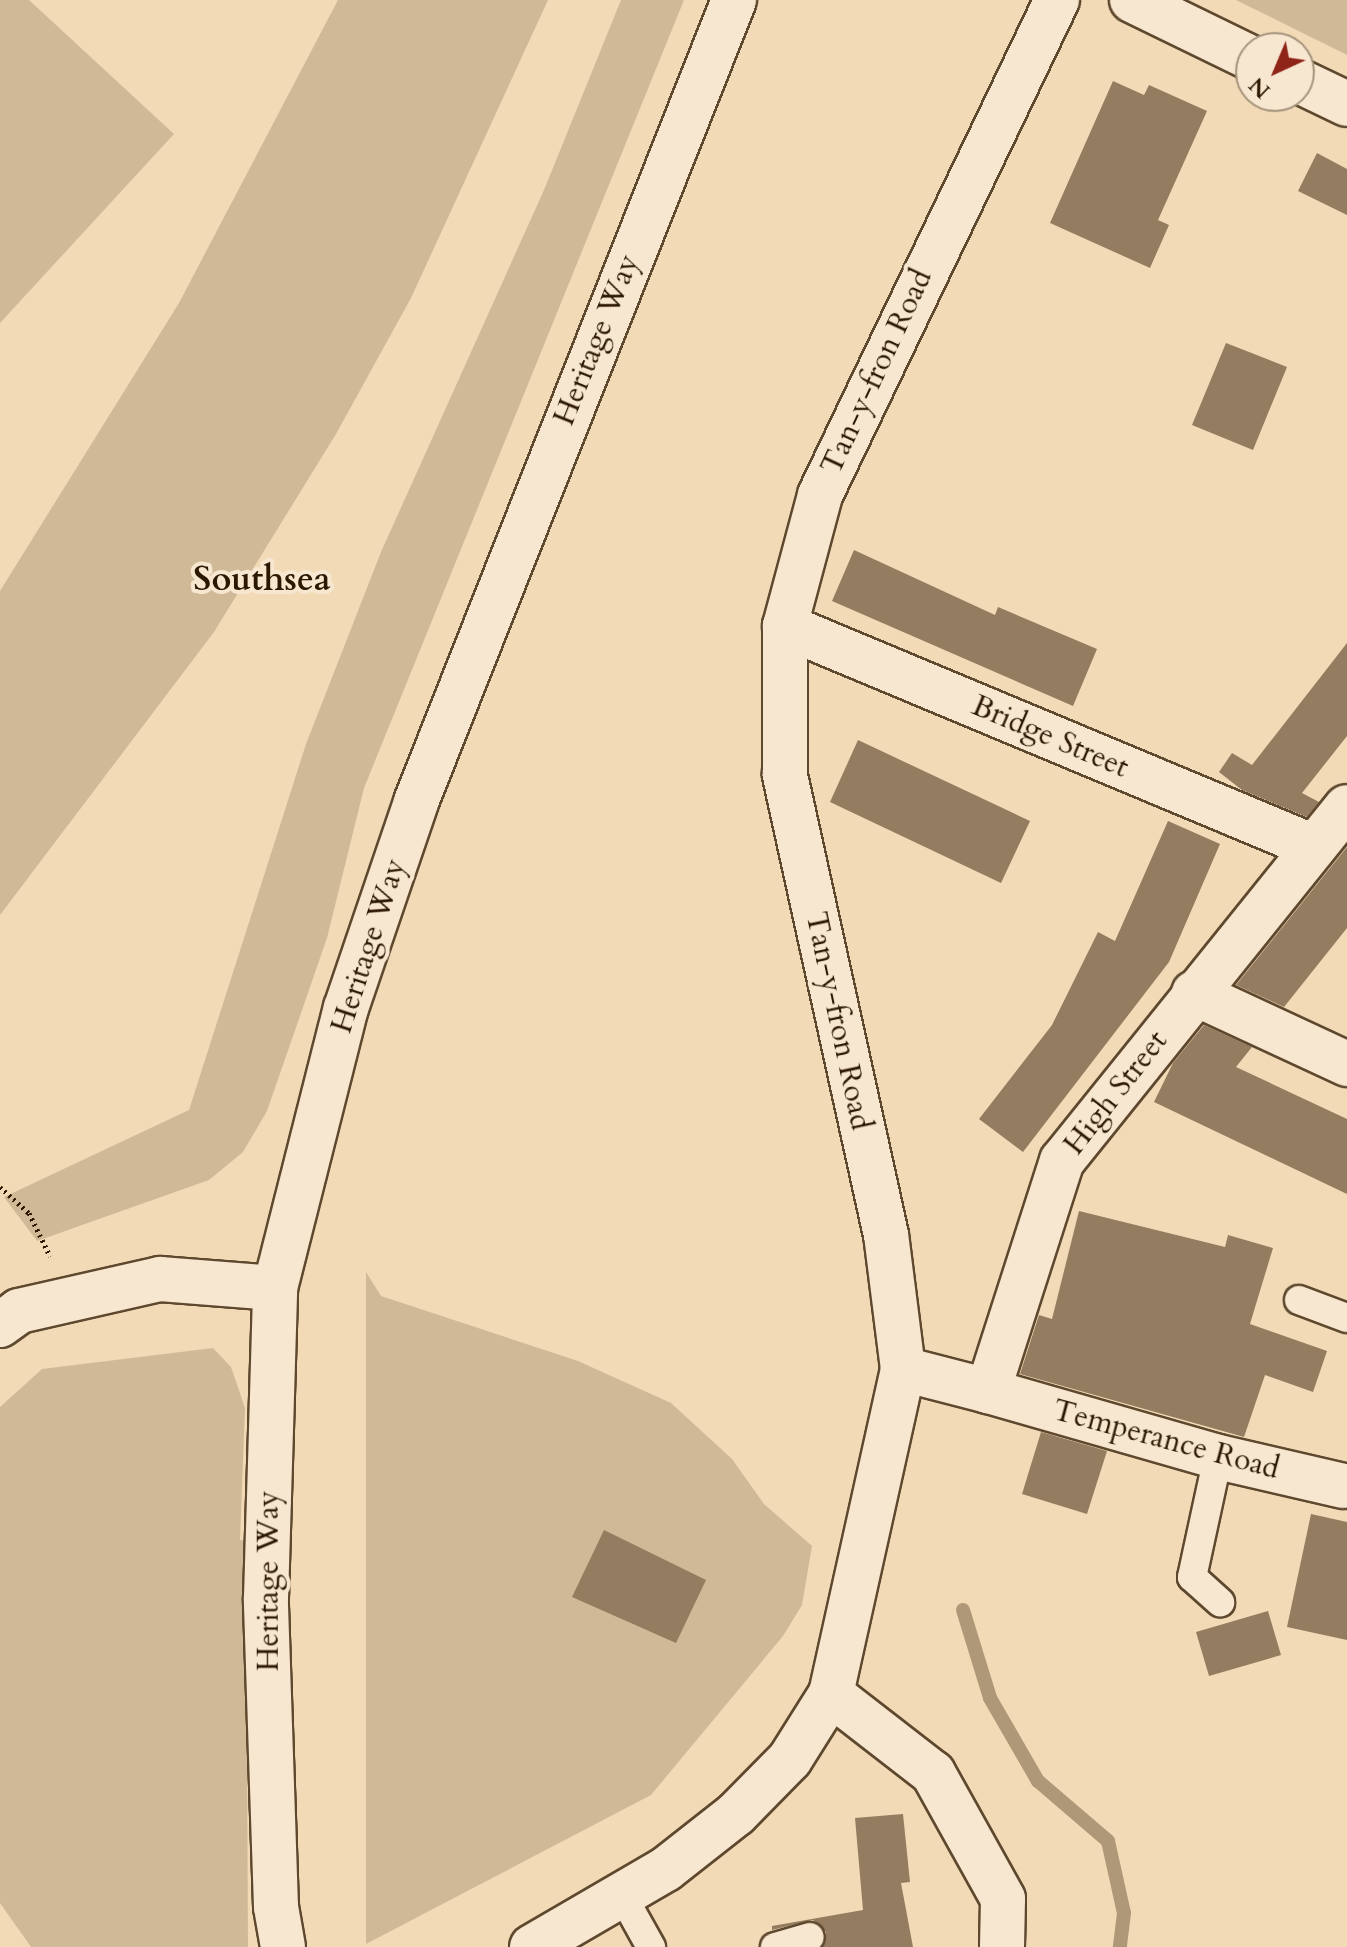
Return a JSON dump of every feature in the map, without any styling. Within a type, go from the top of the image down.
[{"type":"street","name":"Heritage Way","points":[[279,1927],[266,1598],[275,1288],[346,1008],[416,802],[734,0]]},
{"type":"street","name":"Tan-y-fron Road","points":[[532,1947],[622,1895],[736,1814],[790,1759],[831,1694],[903,1369],[886,1235],[785,774],[785,626],[820,495],[1057,0]]},
{"type":"street","points":[[1132,0],[1235,50]]},
{"type":"street","points":[[1315,89],[1347,104]]},
{"type":"street","name":"Bridge Street","points":[[785,626],[1314,847]]},
{"type":"street","name":"High Street","points":[[988,1391],[1062,1161],[1194,993],[1347,807]]},
{"type":"street","points":[[1194,993],[1347,1064]]},
{"type":"street","points":[[0,1325],[19,1311],[71,1296],[160,1279],[275,1288]]},
{"type":"street","points":[[903,1369],[988,1391]]},
{"type":"street","name":"Temperance Road","points":[[988,1391],[1218,1457],[1346,1480]]},
{"type":"street","points":[[831,1694],[933,1773],[1003,1899],[1002,1947]]},
{"type":"lane","points":[[1299,1300],[1347,1318]]},
{"type":"lane","points":[[1218,1457],[1192,1577],[1220,1602]]},
{"type":"lane","points":[[622,1895],[651,1947]]},
{"type":"lane","points":[[775,1947],[810,1937]]},
{"type":"path","points":[[0,1187],[29,1213],[71,1296]]},
{"type":"shaded area","points":[[0,0],[29,0],[174,134],[0,323]]},
{"type":"shaded area","points":[[338,0],[548,0],[411,298],[336,434],[214,632],[0,915],[0,591],[179,303]]},
{"type":"shaded area","points":[[621,0],[684,0],[364,788],[327,938],[267,1111],[243,1152],[209,1180],[37,1241],[4,1197],[189,1110],[306,744],[381,552],[544,190]]},
{"type":"shaded area","points":[[1236,0],[1347,0],[1347,55],[1315,39],[1315,32],[1301,32]]},
{"type":"shaded area","points":[[366,1272],[381,1296],[578,1361],[671,1403],[732,1459],[764,1504],[812,1546],[802,1605],[783,1636],[651,1795],[366,1944]]},
{"type":"shaded area","points":[[213,1348],[231,1367],[245,1408],[240,1540],[246,1541],[248,1947],[31,1947],[0,1903],[0,1407],[42,1369]]},
{"type":"building","points":[[1113,81],[1144,95],[1149,85],[1207,111],[1158,220],[1169,225],[1150,268],[1050,223]]},
{"type":"building","points":[[1317,153],[1347,169],[1347,215],[1298,191]]},
{"type":"building","points":[[1226,343],[1287,367],[1253,450],[1192,425]]},
{"type":"building","points":[[854,550],[995,615],[998,607],[1097,649],[1073,706],[832,601]]},
{"type":"building","points":[[1347,643],[1347,736],[1302,793],[1319,802],[1307,817],[1242,790],[1219,772],[1232,753],[1252,765]]},
{"type":"building","points":[[858,740],[1030,821],[1001,883],[830,802]]},
{"type":"building","points":[[1168,821],[1220,844],[1169,962],[1023,1152],[979,1119],[1052,1025],[1098,932],[1115,941]]},
{"type":"building","points":[[1347,847],[1347,928],[1284,1007],[1236,985]]},
{"type":"building","points":[[1204,1025],[1252,1047],[1236,1067],[1347,1119],[1347,1194],[1154,1102],[1173,1063]]},
{"type":"building","points":[[1079,1211],[1225,1247],[1228,1235],[1273,1248],[1250,1324],[1327,1351],[1313,1392],[1265,1375],[1244,1437],[1020,1374],[1039,1315],[1052,1319]]},
{"type":"building","points":[[1041,1432],[1107,1451],[1087,1514],[1022,1494]]},
{"type":"building","points":[[1311,1514],[1347,1522],[1347,1640],[1287,1627]]},
{"type":"building","points":[[604,1530],[706,1580],[676,1643],[572,1597]]},
{"type":"building","points":[[1268,1611],[1281,1655],[1209,1676],[1196,1632]]},
{"type":"building","points":[[903,1814],[910,1882],[901,1883],[913,1947],[823,1947],[826,1932],[813,1920],[772,1930],[772,1926],[863,1910],[855,1818]]},
{"type":"waterway","points":[[963,1610],[990,1698],[1038,1781],[1108,1841],[1124,1913],[1120,1947]]},
{"type":"district","name":"Southsea","points":[[262,580]]}]
